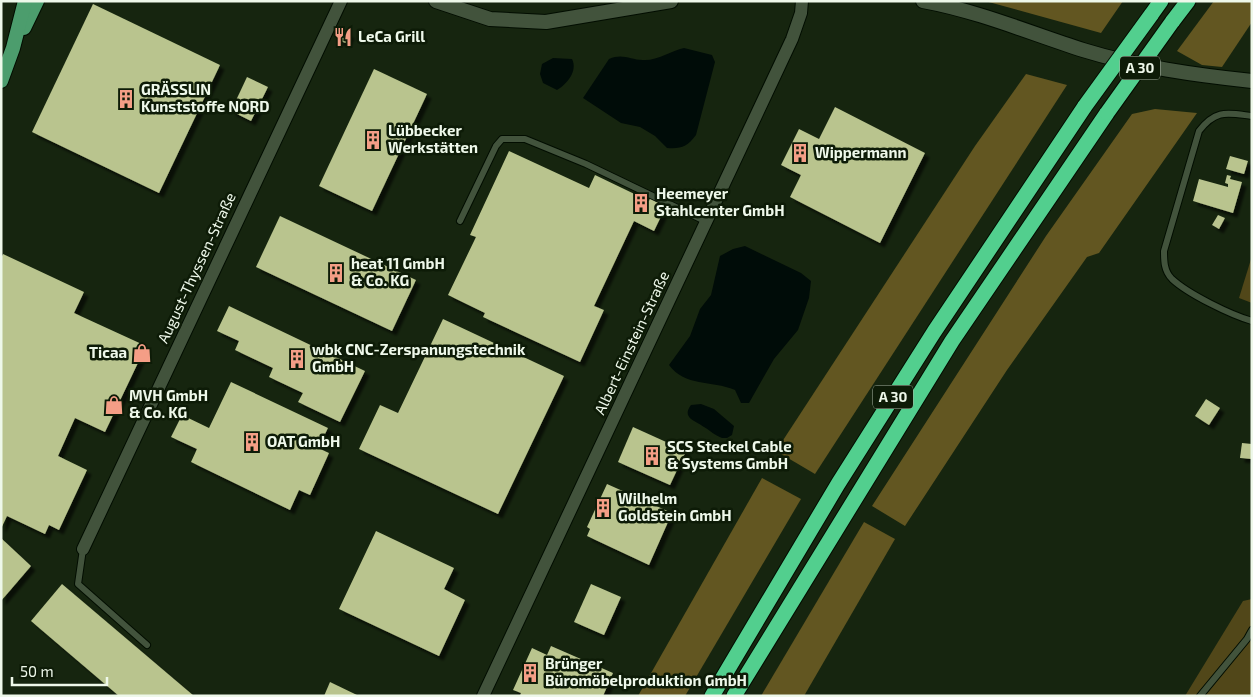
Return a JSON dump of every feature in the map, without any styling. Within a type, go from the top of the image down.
[{"type":"highway","name":"A 30","points":[[712,696],[843,475],[934,332],[1086,106],[1161,1]]},
{"type":"highway","name":"A 30","points":[[734,696],[952,341],[1107,113],[1188,1]]},
{"type":"main road","points":[[1,81],[13,48],[25,1]]},
{"type":"main road","points":[[13,48],[37,1]]},
{"type":"street","name":"August-Thyssen-Straße","points":[[83,549],[341,1]]},
{"type":"street","points":[[436,1],[490,20],[546,22],[671,1]]},
{"type":"street","name":"Albert-Einstein-Straße","points":[[483,696],[792,39],[801,13],[802,1]]},
{"type":"street","points":[[923,1],[942,3],[1085,50],[1182,73],[1252,81]]},
{"type":"lane","points":[[1252,116],[1222,113],[1208,118],[1199,130],[1164,251],[1164,265],[1172,279],[1206,300],[1252,321]]},
{"type":"lane","points":[[460,221],[496,146],[502,139],[512,138],[525,139],[586,164],[707,222]]},
{"type":"lane","points":[[83,549],[78,584],[147,645]]},
{"type":"lane","points":[[1200,696],[1247,639],[1252,630]]},
{"type":"shaded area","points":[[985,1],[1123,1],[1101,33]]},
{"type":"shaded area","points":[[1214,1],[1252,1],[1252,22],[1222,67],[1202,65],[1177,51]]},
{"type":"shaded area","points":[[684,48],[712,55],[715,62],[696,135],[683,146],[667,148],[655,136],[640,127],[621,123],[583,98],[609,59],[622,57],[648,60]]},
{"type":"shaded area","points":[[553,58],[572,59],[574,68],[570,77],[557,90],[543,83],[540,74],[542,64]]},
{"type":"shaded area","points":[[1026,74],[1067,85],[815,474],[776,451],[975,146]]},
{"type":"shaded area","points":[[1155,109],[1197,113],[1099,253],[1087,257],[1007,370],[905,526],[872,506],[1046,236],[1132,114]]},
{"type":"shaded area","points":[[745,246],[801,273],[811,281],[809,298],[798,330],[774,359],[749,403],[741,403],[735,390],[683,377],[669,365],[690,336],[700,309],[711,295],[720,256],[733,249]]},
{"type":"shaded area","points":[[1252,256],[1252,303],[1239,298]]},
{"type":"shaded area","points":[[701,404],[714,409],[734,426],[732,435],[722,438],[691,419],[688,409],[691,405]]},
{"type":"shaded area","points":[[762,478],[801,499],[685,696],[638,696]]},
{"type":"shaded area","points":[[864,522],[895,539],[804,696],[761,696]]},
{"type":"shaded area","points":[[1252,599],[1252,696],[1185,696],[1243,601]]},
{"type":"building","name":"GRÄSSLIN Kunststoffe NORD","points":[[93,4],[220,65],[159,193],[32,132]]},
{"type":"building","name":"LeCa Grill","points":[[341,30],[350,34],[346,43],[337,40]]},
{"type":"building","name":"Lübbecker Werkstätten","points":[[374,69],[427,94],[372,211],[319,186]]},
{"type":"building","points":[[247,77],[268,87],[251,121],[231,111]]},
{"type":"building","points":[[835,107],[925,153],[880,243],[790,197],[801,175],[781,165],[799,129],[819,139]]},
{"type":"building","points":[[509,151],[589,188],[595,175],[649,201],[650,198],[666,206],[654,231],[634,221],[594,306],[604,310],[580,362],[483,317],[485,313],[448,295],[476,237],[470,235]]},
{"type":"building","points":[[1230,156],[1248,161],[1244,174],[1226,169]]},
{"type":"building","points":[[1227,175],[1231,176],[1230,179],[1242,182],[1233,213],[1193,201],[1199,179],[1228,187],[1228,184],[1225,183]]},
{"type":"building","points":[[1218,215],[1225,218],[1219,229],[1212,225]]},
{"type":"building","name":"heat 11 GmbH & Co. KG","points":[[280,216],[416,280],[392,331],[256,267]]},
{"type":"building","points":[[3,254],[84,292],[74,313],[146,346],[105,432],[75,418],[58,456],[87,470],[59,530],[49,525],[45,534],[7,516],[1,529],[1,258]]},
{"type":"building","name":"wbk CNC-Zerspanungstechnik GmbH","points":[[229,306],[365,371],[340,422],[298,402],[303,393],[269,377],[273,368],[235,350],[239,341],[217,331]]},
{"type":"building","points":[[443,319],[564,376],[498,514],[359,449],[380,405],[398,413]]},
{"type":"building","name":"OAT GmbH","points":[[231,382],[328,428],[318,448],[329,453],[310,495],[299,490],[290,510],[191,462],[197,449],[171,437],[182,415],[209,428]]},
{"type":"building","points":[[1206,399],[1220,408],[1209,425],[1195,416]]},
{"type":"building","name":"SCS Steckel Cable & Systems GmbH","points":[[633,427],[686,451],[670,485],[618,462]]},
{"type":"building","points":[[1242,443],[1252,444],[1252,459],[1240,458]]},
{"type":"building","points":[[607,484],[672,513],[649,565],[587,536],[590,529],[587,527]]},
{"type":"building","points":[[376,531],[454,568],[444,589],[465,600],[439,656],[339,609]]},
{"type":"building","points":[[1,538],[31,566],[1,601]]},
{"type":"building","points":[[62,584],[194,696],[119,696],[31,621]]},
{"type":"building","points":[[591,584],[621,597],[604,635],[574,622]]},
{"type":"building","points":[[551,646],[613,673],[603,696],[520,696],[521,693],[513,690],[532,648],[547,655]]},
{"type":"building","points":[[330,682],[359,696],[324,696]]},
{"type":"place","name":"LeCa Grill","points":[[343,37]]},
{"type":"place","name":"GRÄSSLIN Kunststoffe NORD","points":[[126,99]]},
{"type":"place","name":"Lübbecker Werkstätten","points":[[373,140]]},
{"type":"place","name":"Wippermann","points":[[800,153]]},
{"type":"place","name":"Heemeyer Stahlcenter GmbH","points":[[641,203]]},
{"type":"place","name":"heat 11 GmbH & Co. KG","points":[[336,273]]},
{"type":"place","name":"Ticaa","points":[[142,353]]},
{"type":"place","name":"wbk CNC-Zerspanungstechnik GmbH","points":[[297,359]]},
{"type":"place","name":"MVH GmbH & Co. KG","points":[[114,405]]},
{"type":"place","name":"OAT GmbH","points":[[252,442]]},
{"type":"place","name":"SCS Steckel Cable & Systems GmbH","points":[[652,456]]},
{"type":"place","name":"Wilhelm Goldstein GmbH","points":[[603,508]]},
{"type":"place","name":"Brünger Büromöbelproduktion GmbH","points":[[530,673]]}]
